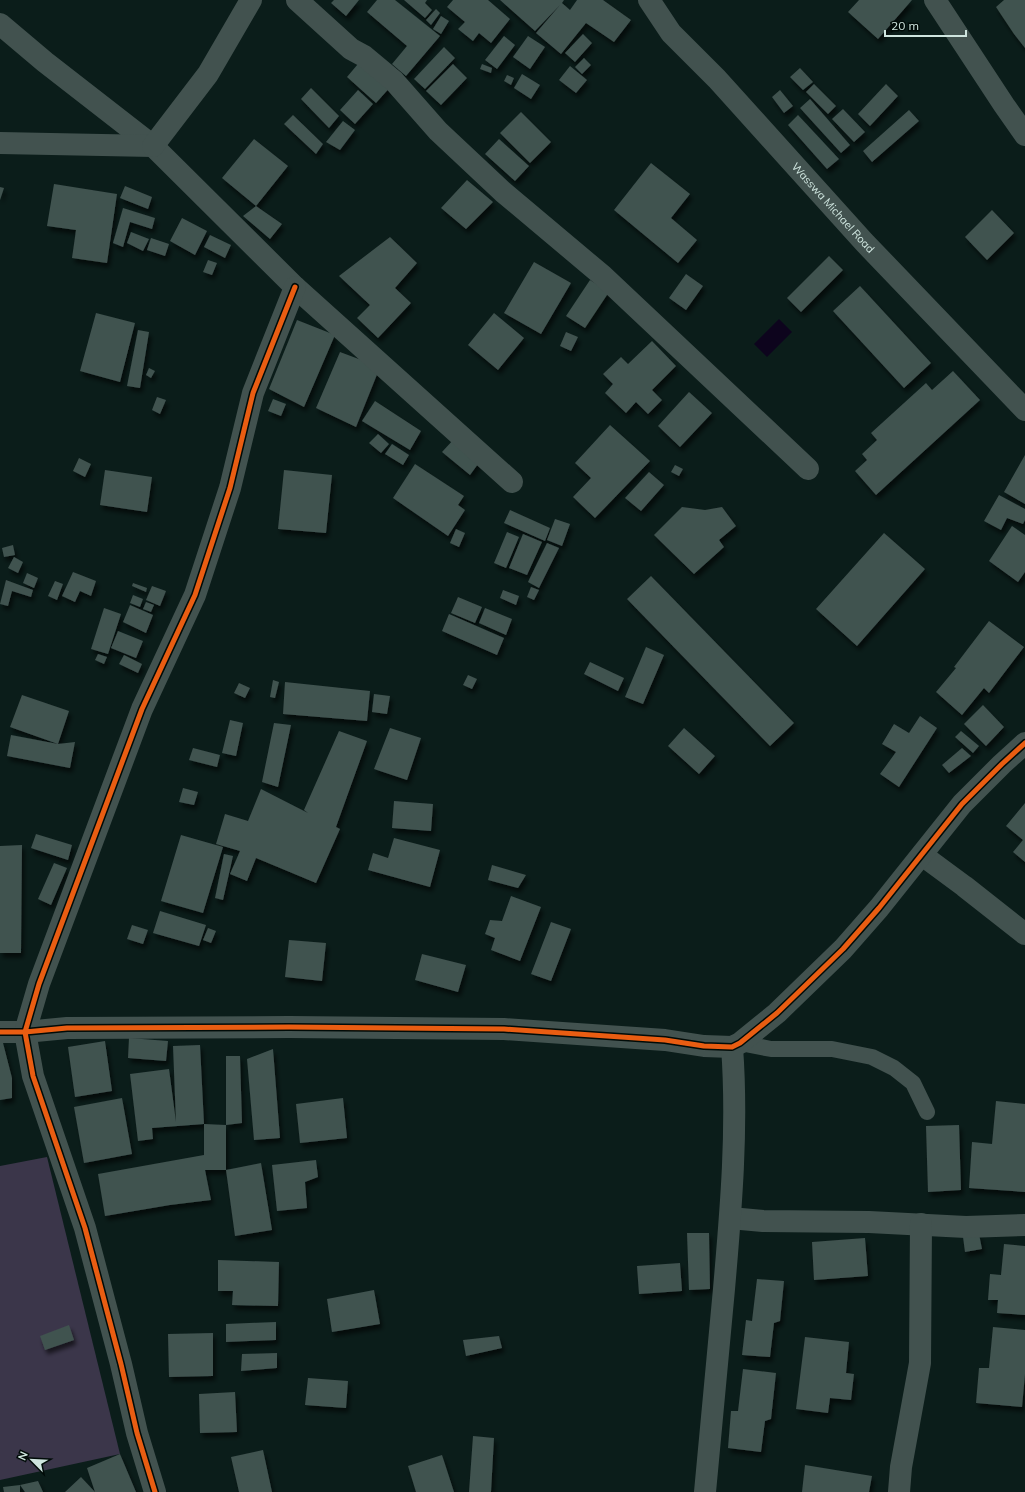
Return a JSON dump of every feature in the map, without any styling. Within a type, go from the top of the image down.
[{"type":"street","points":[[152,146],[208,74],[251,0]]},
{"type":"street","points":[[297,0],[351,49],[364,56],[394,80],[443,136],[503,192],[603,276],[808,469]]},
{"type":"street","name":"Wasswa Michael Road","points":[[649,0],[671,33],[717,79],[864,242],[1025,410]]},
{"type":"street","points":[[935,0],[1025,136]]},
{"type":"street","points":[[0,24],[45,62],[152,146],[295,287],[512,482]]},
{"type":"street","points":[[0,143],[152,146]]},
{"type":"street","points":[[155,1492],[137,1433],[121,1364],[85,1228],[33,1076],[25,1032],[42,976],[142,709],[195,595],[230,488],[253,393],[295,287]]},
{"type":"street","points":[[0,1032],[25,1032],[67,1028],[425,1027],[504,1029],[665,1040],[704,1046],[736,1045],[777,1013],[843,948],[879,908],[962,804],[1025,743]]},
{"type":"street","points":[[922,855],[999,912],[1025,934]]},
{"type":"street","points":[[705,1492],[730,1218],[736,1045]]},
{"type":"street","points":[[730,1218],[763,1221],[869,1222],[966,1227],[1025,1225]]},
{"type":"street","points":[[899,1492],[901,1467],[920,1363],[921,1224]]},
{"type":"lane","points":[[736,1045],[771,1049],[832,1049],[872,1057],[894,1068],[913,1083],[927,1112]]},
{"type":"shaded area","points":[[779,319],[792,332],[767,357],[754,344]]},
{"type":"shaded area","points":[[47,1157],[120,1454],[0,1480],[0,1166]]},
{"type":"building","points":[[334,0],[359,0],[346,16],[331,3]]},
{"type":"building","points":[[377,0],[395,0],[440,36],[406,76],[392,64],[407,46],[367,12]]},
{"type":"building","points":[[404,0],[427,0],[425,3],[432,10],[425,18]]},
{"type":"building","points":[[453,0],[488,0],[510,19],[491,43],[479,33],[473,41],[458,29],[465,22],[447,7]]},
{"type":"building","points":[[500,0],[564,0],[562,3],[570,10],[577,0],[603,0],[631,20],[614,42],[586,23],[561,54],[536,33],[560,5],[535,31]]},
{"type":"building","points":[[859,0],[912,0],[878,39],[848,12]]},
{"type":"building","points":[[1004,0],[1025,0],[1025,48],[996,7]]},
{"type":"building","points":[[436,9],[440,13],[431,25],[426,20]]},
{"type":"building","points":[[441,16],[449,21],[441,34],[433,29]]},
{"type":"building","points":[[583,34],[592,43],[575,62],[565,53]]},
{"type":"building","points":[[504,36],[515,45],[497,69],[485,60]]},
{"type":"building","points":[[528,36],[545,47],[530,69],[513,57]]},
{"type":"building","points":[[444,47],[455,58],[425,89],[414,79]]},
{"type":"building","points":[[363,58],[393,84],[376,103],[347,77]]},
{"type":"building","points":[[584,58],[591,65],[582,74],[575,67]]},
{"type":"building","points":[[453,64],[467,78],[441,105],[426,91]]},
{"type":"building","points":[[482,64],[492,68],[491,73],[480,69]]},
{"type":"building","points":[[570,66],[587,80],[576,93],[559,80]]},
{"type":"building","points":[[800,68],[813,82],[803,90],[790,77]]},
{"type":"building","points":[[522,74],[540,85],[531,99],[514,88]]},
{"type":"building","points":[[507,75],[514,78],[511,85],[504,81]]},
{"type":"building","points":[[814,84],[836,106],[828,114],[806,92]]},
{"type":"building","points":[[886,84],[898,96],[870,126],[858,114]]},
{"type":"building","points":[[311,88],[339,116],[329,128],[301,99]]},
{"type":"building","points":[[358,90],[373,104],[355,124],[340,110]]},
{"type":"building","points":[[780,90],[793,106],[784,113],[772,97]]},
{"type":"building","points":[[810,99],[850,145],[841,153],[800,108]]},
{"type":"building","points":[[843,109],[865,132],[854,142],[832,119]]},
{"type":"building","points":[[909,110],[919,121],[872,162],[863,151]]},
{"type":"building","points":[[521,112],[551,142],[530,163],[500,133]]},
{"type":"building","points":[[293,115],[323,144],[316,154],[284,124]]},
{"type":"building","points":[[798,115],[839,159],[827,169],[788,125]]},
{"type":"building","points":[[343,121],[355,130],[340,150],[326,142]]},
{"type":"building","points":[[254,139],[288,166],[256,206],[222,178]]},
{"type":"building","points":[[499,139],[529,166],[515,181],[485,154]]},
{"type":"building","points":[[651,163],[690,194],[671,218],[697,240],[678,263],[614,210]]},
{"type":"building","points":[[467,180],[493,202],[466,229],[441,208]]},
{"type":"building","points":[[54,184],[117,194],[107,263],[72,258],[76,230],[47,226]]},
{"type":"building","points":[[125,186],[152,197],[148,209],[120,198]]},
{"type":"building","points":[[0,187],[4,188],[0,200]]},
{"type":"building","points":[[256,206],[282,224],[270,239],[243,216]]},
{"type":"building","points":[[123,208],[155,218],[152,229],[130,222],[123,247],[113,243]]},
{"type":"building","points":[[992,210],[1014,233],[987,260],[965,237]]},
{"type":"building","points":[[182,218],[207,231],[195,255],[170,241]]},
{"type":"building","points":[[131,232],[149,239],[143,251],[127,243]]},
{"type":"building","points":[[210,235],[231,245],[225,258],[204,247]]},
{"type":"building","points":[[390,237],[417,263],[395,288],[411,303],[378,338],[357,318],[370,305],[339,276]]},
{"type":"building","points":[[151,238],[169,244],[165,256],[147,250]]},
{"type":"building","points":[[829,256],[843,270],[801,312],[787,298]]},
{"type":"building","points":[[208,260],[217,263],[212,275],[203,272]]},
{"type":"building","points":[[534,262],[571,283],[541,334],[504,313]]},
{"type":"building","points":[[686,274],[703,286],[686,310],[669,298]]},
{"type":"building","points":[[590,280],[609,292],[585,328],[566,316]]},
{"type":"building","points":[[860,286],[931,363],[904,388],[833,311]]},
{"type":"building","points":[[96,313],[135,323],[120,382],[80,371]]},
{"type":"building","points":[[494,313],[524,338],[498,370],[468,345]]},
{"type":"building","points":[[297,320],[335,335],[304,407],[269,389]]},
{"type":"building","points":[[138,330],[149,332],[140,388],[127,386]]},
{"type":"building","points":[[566,332],[578,337],[571,351],[560,346]]},
{"type":"building","points":[[652,341],[676,366],[652,390],[662,400],[648,414],[636,402],[626,413],[605,393],[613,384],[603,374],[621,357],[628,364]]},
{"type":"building","points":[[340,352],[380,367],[356,427],[316,408]]},
{"type":"building","points":[[149,368],[155,371],[151,378],[146,375]]},
{"type":"building","points":[[953,371],[980,400],[876,495],[855,471],[867,460],[862,454],[877,440],[871,433],[926,383],[932,390]]},
{"type":"building","points":[[689,392],[712,413],[680,447],[658,426]]},
{"type":"building","points":[[157,397],[166,400],[160,414],[152,410]]},
{"type":"building","points":[[273,399],[286,404],[281,416],[268,411]]},
{"type":"building","points":[[375,401],[421,431],[410,450],[362,421]]},
{"type":"building","points":[[610,425],[650,461],[595,518],[573,497],[591,478],[575,463]]},
{"type":"building","points":[[378,434],[389,444],[381,453],[369,443]]},
{"type":"building","points":[[454,439],[481,460],[470,475],[442,452]]},
{"type":"building","points":[[392,444],[409,455],[403,465],[385,454]]},
{"type":"building","points":[[1025,455],[1025,504],[1004,492]]},
{"type":"building","points":[[79,458],[91,464],[85,477],[73,471]]},
{"type":"building","points":[[415,464],[464,496],[458,505],[465,510],[448,536],[393,498]]},
{"type":"building","points":[[675,465],[683,469],[679,476],[671,472]]},
{"type":"building","points":[[105,470],[152,477],[147,512],[100,505]]},
{"type":"building","points":[[284,470],[332,475],[326,533],[278,529]]},
{"type":"building","points":[[649,472],[664,485],[641,511],[625,498]]},
{"type":"building","points":[[999,495],[1025,509],[1025,520],[1023,524],[1007,518],[1001,530],[984,521]]},
{"type":"building","points":[[682,507],[705,510],[722,507],[736,526],[719,540],[724,547],[694,574],[654,535]]},
{"type":"building","points":[[510,510],[550,528],[545,541],[504,523]]},
{"type":"building","points":[[555,519],[570,524],[562,546],[547,540]]},
{"type":"building","points":[[1012,526],[1025,535],[1025,572],[1018,582],[989,561]]},
{"type":"building","points":[[456,529],[465,533],[459,547],[450,543]]},
{"type":"building","points":[[507,532],[519,537],[506,568],[494,563]]},
{"type":"building","points":[[884,533],[925,569],[857,646],[816,609]]},
{"type":"building","points":[[523,534],[542,542],[527,575],[509,568]]},
{"type":"building","points":[[547,543],[559,548],[539,588],[528,582]]},
{"type":"building","points":[[13,545],[15,555],[4,557],[2,548]]},
{"type":"building","points":[[14,557],[23,562],[18,573],[8,568]]},
{"type":"building","points":[[73,572],[96,581],[91,596],[80,591],[75,602],[62,596]]},
{"type":"building","points":[[27,573],[38,578],[34,588],[23,583]]},
{"type":"building","points":[[651,576],[794,723],[770,746],[627,599]]},
{"type":"building","points":[[6,580],[33,590],[31,597],[12,591],[8,606],[0,604]]},
{"type":"building","points":[[55,581],[63,584],[57,600],[48,596]]},
{"type":"building","points":[[133,583],[147,588],[146,592],[132,586]]},
{"type":"building","points":[[152,586],[166,591],[160,606],[146,600]]},
{"type":"building","points":[[531,587],[539,590],[534,600],[527,597]]},
{"type":"building","points":[[503,590],[519,596],[516,605],[500,598]]},
{"type":"building","points":[[133,595],[143,599],[140,607],[130,603]]},
{"type":"building","points":[[458,597],[482,607],[475,623],[451,613]]},
{"type":"building","points":[[146,602],[154,605],[151,612],[143,609]]},
{"type":"building","points":[[130,605],[153,615],[146,633],[123,622]]},
{"type":"building","points":[[104,608],[121,614],[108,654],[91,649]]},
{"type":"building","points":[[485,608],[512,619],[506,635],[479,623]]},
{"type":"building","points":[[449,614],[504,638],[497,655],[442,631]]},
{"type":"building","points":[[989,621],[1024,647],[989,693],[984,688],[962,715],[936,692],[956,668],[954,667]]},
{"type":"building","points":[[118,631],[143,641],[136,658],[111,648]]},
{"type":"building","points":[[646,647],[664,655],[643,704],[625,697]]},
{"type":"building","points":[[98,654],[107,657],[104,664],[95,660]]},
{"type":"building","points":[[124,655],[142,664],[138,673],[119,664]]},
{"type":"building","points":[[590,662],[624,678],[618,691],[584,674]]},
{"type":"building","points":[[468,675],[477,679],[472,689],[463,685]]},
{"type":"building","points":[[273,680],[279,682],[275,698],[270,697]]},
{"type":"building","points":[[285,682],[370,691],[367,721],[283,714]]},
{"type":"building","points":[[239,683],[250,688],[245,698],[234,693]]},
{"type":"building","points":[[374,694],[390,696],[387,714],[372,712]]},
{"type":"building","points":[[22,695],[69,711],[58,744],[10,727]]},
{"type":"building","points":[[983,705],[1004,727],[986,746],[964,724]]},
{"type":"building","points":[[920,716],[937,728],[899,787],[880,774],[896,752],[882,744],[894,724],[909,733]]},
{"type":"building","points":[[230,720],[243,723],[236,756],[222,753]]},
{"type":"building","points":[[274,723],[291,725],[278,787],[262,782]]},
{"type":"building","points":[[390,728],[421,738],[407,780],[374,769]]},
{"type":"building","points":[[684,728],[715,756],[699,774],[668,746]]},
{"type":"building","points":[[339,731],[367,741],[336,827],[340,829],[316,883],[256,858],[247,881],[230,874],[240,851],[216,844],[225,814],[248,821],[261,789],[308,813],[304,810]]},
{"type":"building","points":[[961,731],[979,746],[973,753],[955,737]]},
{"type":"building","points":[[11,735],[58,744],[75,742],[70,768],[7,756]]},
{"type":"building","points":[[193,748],[220,755],[217,767],[189,760]]},
{"type":"building","points":[[962,748],[971,756],[949,773],[942,765]]},
{"type":"building","points":[[183,788],[198,792],[194,805],[179,802]]},
{"type":"building","points":[[394,801],[433,804],[431,831],[392,828]]},
{"type":"building","points":[[1025,803],[1025,862],[1013,852],[1023,840],[1006,826]]},
{"type":"building","points":[[36,834],[72,845],[68,860],[31,848]]},
{"type":"building","points":[[181,835],[223,847],[203,913],[161,901]]},
{"type":"building","points":[[394,838],[440,850],[430,887],[368,870],[373,853],[388,858]]},
{"type":"building","points":[[22,845],[21,953],[0,953],[0,846]]},
{"type":"building","points":[[224,854],[233,856],[223,900],[215,898]]},
{"type":"building","points":[[54,863],[67,868],[51,905],[38,899]]},
{"type":"building","points":[[492,865],[526,875],[518,888],[488,880]]},
{"type":"building","points":[[511,896],[541,907],[520,961],[491,950],[495,938],[485,934],[490,920],[502,921]]},
{"type":"building","points":[[160,911],[206,925],[199,946],[153,933]]},
{"type":"building","points":[[551,922],[571,929],[551,981],[531,974]]},
{"type":"building","points":[[132,925],[148,930],[143,944],[127,939]]},
{"type":"building","points":[[208,928],[216,931],[211,943],[203,940]]},
{"type":"building","points":[[289,940],[326,943],[322,981],[285,977]]},
{"type":"building","points":[[422,954],[466,965],[458,992],[415,980]]},
{"type":"building","points":[[129,1038],[168,1041],[166,1061],[128,1058]]},
{"type":"building","points":[[2,1039],[12,1078],[12,1098],[0,1100],[0,1040]]},
{"type":"building","points":[[105,1041],[112,1091],[75,1097],[68,1047]]},
{"type":"building","points":[[200,1045],[204,1124],[152,1128],[153,1139],[138,1141],[130,1074],[169,1069],[176,1122],[173,1046]]},
{"type":"building","points":[[273,1049],[280,1138],[254,1140],[247,1059]]},
{"type":"building","points":[[226,1056],[240,1056],[242,1123],[226,1125]]},
{"type":"building","points":[[122,1098],[132,1154],[84,1163],[74,1107]]},
{"type":"building","points":[[343,1098],[347,1138],[300,1143],[296,1104]]},
{"type":"building","points":[[996,1101],[1025,1104],[1025,1192],[969,1188],[972,1142],[992,1144]]},
{"type":"building","points":[[204,1124],[226,1125],[226,1170],[205,1170],[211,1200],[105,1216],[98,1174],[204,1155]]},
{"type":"building","points":[[959,1125],[961,1190],[928,1192],[926,1126]]},
{"type":"building","points":[[316,1160],[318,1177],[305,1182],[307,1208],[277,1211],[272,1165]]},
{"type":"building","points":[[261,1163],[272,1230],[235,1236],[226,1170]]},
{"type":"building","points":[[687,1233],[709,1233],[710,1289],[689,1290]]},
{"type":"building","points":[[979,1234],[982,1249],[965,1252],[963,1237]]},
{"type":"building","points":[[865,1238],[868,1276],[814,1280],[812,1242]]},
{"type":"building","points":[[1004,1244],[1025,1246],[1025,1315],[997,1313],[998,1300],[988,1300],[990,1274],[1001,1275]]},
{"type":"building","points":[[218,1260],[279,1262],[278,1306],[232,1305],[233,1291],[218,1291]]},
{"type":"building","points":[[680,1263],[682,1291],[639,1294],[637,1266]]},
{"type":"building","points":[[757,1279],[784,1281],[780,1321],[774,1323],[770,1357],[742,1355],[746,1320],[752,1321]]},
{"type":"building","points":[[374,1290],[380,1324],[332,1332],[327,1299]]},
{"type":"building","points":[[276,1322],[276,1340],[226,1342],[226,1324]]},
{"type":"building","points":[[69,1325],[74,1340],[45,1350],[40,1336]]},
{"type":"building","points":[[993,1327],[1025,1330],[1025,1374],[1022,1407],[976,1403],[979,1368],[989,1368]]},
{"type":"building","points":[[213,1333],[213,1376],[169,1377],[168,1334]]},
{"type":"building","points":[[499,1336],[502,1348],[466,1356],[463,1340]]},
{"type":"building","points":[[805,1337],[849,1342],[846,1373],[854,1374],[851,1400],[830,1398],[828,1413],[796,1409]]},
{"type":"building","points":[[277,1353],[277,1368],[241,1371],[242,1354]]},
{"type":"building","points":[[743,1369],[776,1373],[771,1419],[765,1421],[761,1452],[728,1448],[731,1411],[738,1411]]},
{"type":"building","points":[[308,1378],[348,1381],[346,1408],[305,1405]]},
{"type":"building","points":[[235,1392],[237,1432],[200,1433],[199,1394]]},
{"type":"building","points":[[473,1436],[494,1438],[491,1492],[469,1492]]},
{"type":"building","points":[[263,1450],[272,1492],[239,1492],[231,1457]]},
{"type":"building","points":[[120,1454],[136,1492],[95,1492],[87,1468]]},
{"type":"building","points":[[442,1455],[454,1492],[416,1492],[408,1466]]},
{"type":"building","points":[[805,1465],[872,1476],[869,1492],[802,1492]]},
{"type":"building","points":[[81,1477],[95,1492],[65,1492]]},
{"type":"building","points":[[38,1481],[43,1492],[25,1492],[20,1485]]},
{"type":"building","points":[[20,1485],[20,1492],[4,1492],[3,1487]]},
{"type":"cycle path","points":[[155,1492],[137,1433],[121,1364],[85,1228],[33,1076],[25,1032],[39,984],[142,709],[195,595],[230,488],[253,393],[295,287]]},
{"type":"cycle path","points":[[0,1032],[25,1032],[67,1028],[289,1027],[504,1029],[665,1040],[704,1046],[732,1047],[740,1043],[777,1013],[843,949],[879,908],[962,804],[1025,743]]}]
